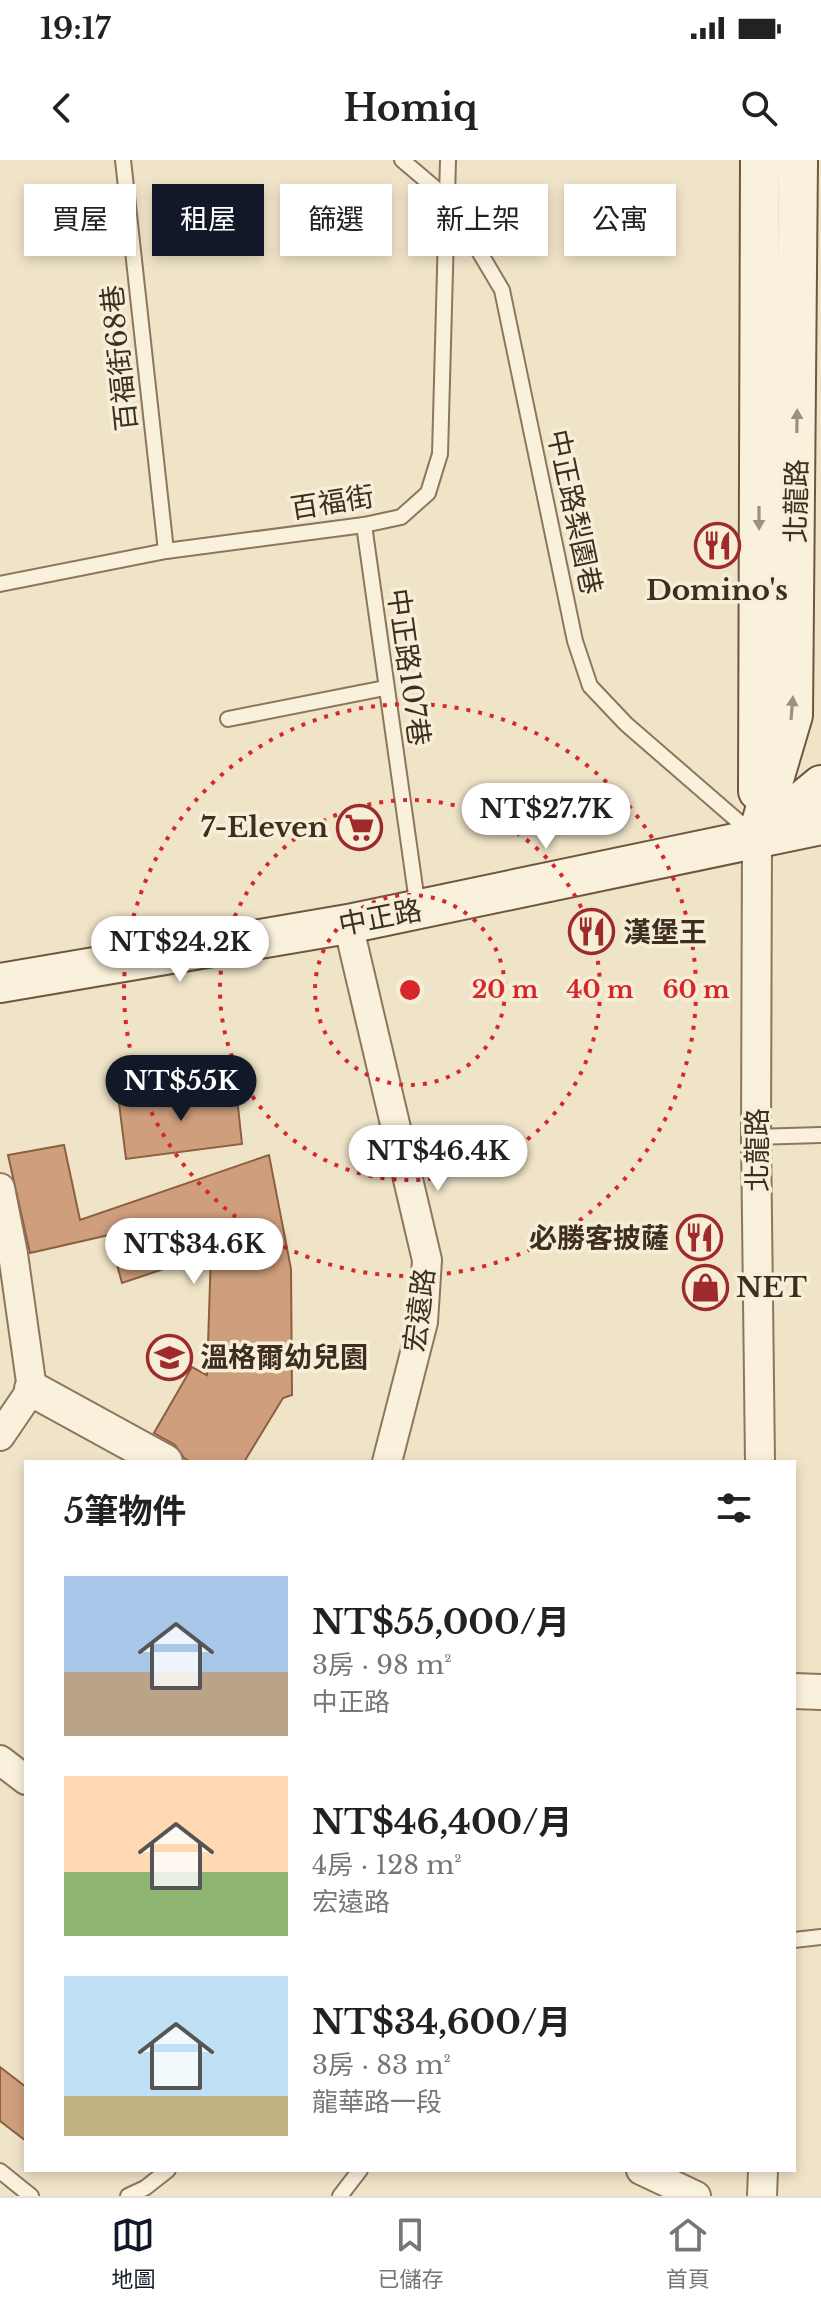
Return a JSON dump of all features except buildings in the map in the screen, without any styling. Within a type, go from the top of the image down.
[{"type":"main road","name":"北龍路","points":[[760,160],[784,327]]},
{"type":"main road","name":"北龍路","points":[[757,837],[784,327],[798,160]]},
{"type":"main road","name":"中正路","points":[[757,837],[821,785]]},
{"type":"main road","name":"中正路","points":[[0,983],[348,924],[821,825]]},
{"type":"street","name":"北龍路","points":[[757,837],[756,1137],[760,1460]]},
{"type":"street","name":"宏遠路","points":[[348,924],[427,1260],[423,1322],[388,1460]]},
{"type":"street","points":[[0,1188],[6,1255],[32,1389],[0,1436]]},
{"type":"street","points":[[32,1389],[161,1460]]},
{"type":"street","points":[[796,1691],[821,1692]]},
{"type":"street","points":[[0,1760],[24,1778]]},
{"type":"street","points":[[645,2172],[696,2196]]},
{"type":"street","points":[[762,2196],[763,2172]]},
{"type":"lane","name":"百福街68巷","points":[[123,160],[166,551]]},
{"type":"lane","name":"中正路梨園巷","points":[[402,160],[430,184]]},
{"type":"lane","name":"百福街","points":[[448,160],[448,184]]},
{"type":"lane","name":"百福街","points":[[0,584],[166,551],[364,525],[401,517],[428,493],[440,454],[446,256]]},
{"type":"lane","name":"中正路梨園巷","points":[[482,256],[502,290],[575,641],[590,686],[626,724],[757,837]]},
{"type":"lane","name":"中正路107巷","points":[[364,525],[418,910]]},
{"type":"lane","points":[[228,719],[385,688]]},
{"type":"lane","points":[[756,1137],[821,1135]]},
{"type":"lane","points":[[796,1940],[821,1937]]},
{"type":"lane","points":[[0,2171],[31,2196]]},
{"type":"lane","points":[[128,2196],[145,2188],[165,2172]]},
{"type":"lane","points":[[340,2196],[358,2172]]},
{"type":"place","name":"Domino's","points":[[717,545]]},
{"type":"place","name":"7-Eleven","points":[[359,827]]},
{"type":"place","name":"漢堡王","points":[[592,932]]},
{"type":"place","name":"必勝客披薩","points":[[700,1238]]},
{"type":"place","name":"NET","points":[[705,1287]]},
{"type":"place","name":"溫格爾幼兒園","points":[[169,1357]]}]
